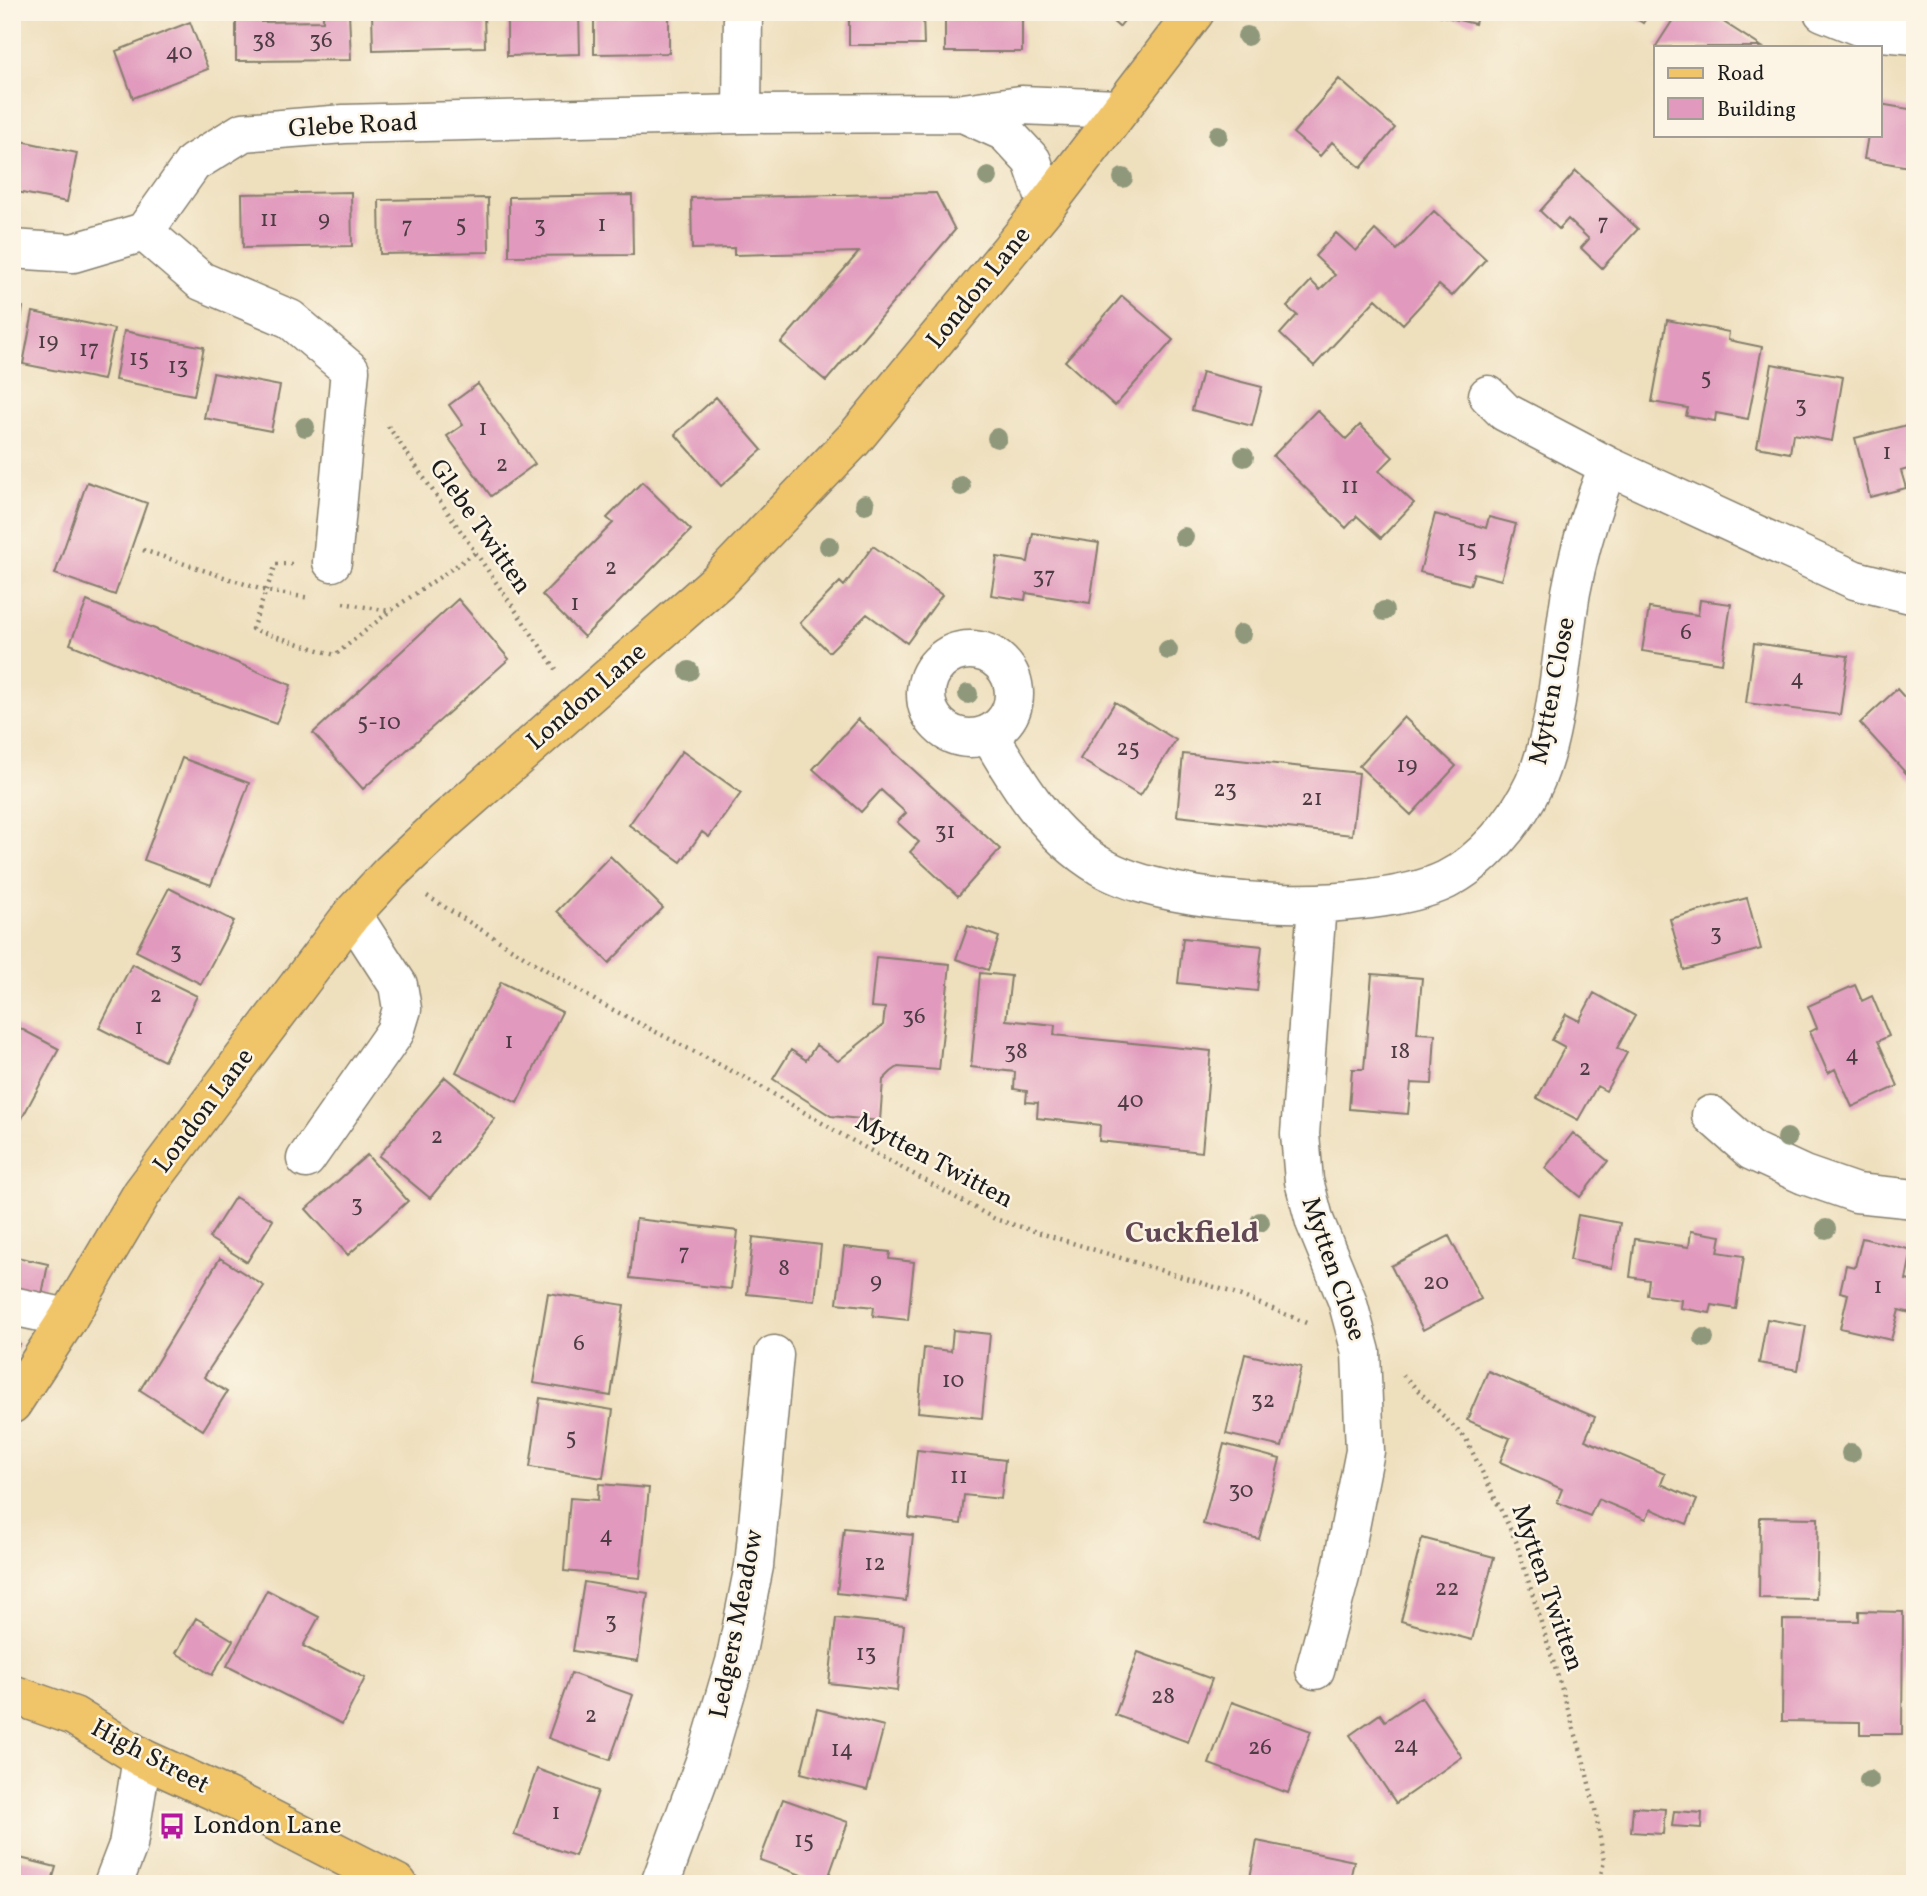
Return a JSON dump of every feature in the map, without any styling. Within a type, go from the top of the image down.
[{"type":"main road","name":"London Lane","points":[[12,1404],[68,1318],[142,1193],[352,915],[390,873],[444,821],[718,581],[855,439],[1046,205],[1195,12]]},
{"type":"main road","name":"High Street","points":[[12,1694],[74,1716],[142,1758],[234,1800],[398,1884]]},
{"type":"street","points":[[742,114],[743,12]]},
{"type":"street","points":[[1823,12],[1871,31],[1915,35]]},
{"type":"street","name":"Glebe Road","points":[[144,232],[193,163],[243,132],[344,124],[742,114],[963,113],[1021,105],[1118,109]]},
{"type":"street","name":"Glebe Road","points":[[963,113],[1005,132],[1032,161],[1046,205]]},
{"type":"street","points":[[12,249],[73,253],[144,232],[201,281],[290,319],[350,370],[332,562]]},
{"type":"street","points":[[1488,395],[1505,412],[1608,466],[1855,580],[1915,595]]},
{"type":"street","name":"Mytten Close","points":[[989,734],[1020,788],[1055,830],[1097,864],[1120,877],[1194,896],[1317,904],[1391,897],[1445,880],[1485,851],[1534,785],[1543,757],[1576,569],[1593,505],[1608,466]]},
{"type":"street","name":"Mytten Close","points":[[1315,1670],[1341,1573],[1365,1451],[1361,1352],[1347,1300],[1315,1223],[1304,1181],[1300,1134],[1317,904]]},
{"type":"street","points":[[306,1159],[395,1032],[402,1009],[398,985],[352,915]]},
{"type":"street","points":[[1711,1115],[1752,1151],[1804,1175],[1856,1193],[1915,1199]]},
{"type":"street","points":[[12,1306],[68,1318]]},
{"type":"street","name":"Ledgers Meadow","points":[[660,1884],[709,1753],[734,1662],[754,1566],[774,1355]]},
{"type":"street","points":[[113,1884],[128,1845],[142,1758]]},
{"type":"path","name":"Glebe Twitten","points":[[350,370],[580,704]]},
{"type":"path","points":[[143,551],[266,591],[316,599]]},
{"type":"path","points":[[341,603],[390,611]]},
{"type":"path","name":"Mytten Twitten","points":[[390,873],[596,1001],[755,1083],[844,1136],[995,1219],[1234,1293],[1300,1319],[1405,1376],[1466,1438],[1516,1541],[1583,1758],[1604,1861],[1599,1884]]},
{"type":"building","points":[[236,12],[261,12],[261,22],[323,21],[323,12],[349,12],[351,60],[236,61]]},
{"type":"building","points":[[372,12],[484,12],[485,47],[373,50]]},
{"type":"building","points":[[507,12],[579,12],[580,54],[507,56]]},
{"type":"building","points":[[594,12],[669,12],[669,53],[594,54]]},
{"type":"building","points":[[849,12],[923,12],[924,45],[849,45]]},
{"type":"building","points":[[945,12],[1022,12],[1022,52],[945,52]]},
{"type":"building","points":[[1102,12],[1131,12],[1119,27]]},
{"type":"building","points":[[1426,12],[1478,12],[1475,24]]},
{"type":"building","points":[[1626,12],[1650,12],[1643,23]]},
{"type":"building","points":[[1678,12],[1708,12],[1760,46],[1656,46]]},
{"type":"building","points":[[190,22],[208,69],[133,98],[116,51]]},
{"type":"building","points":[[1339,79],[1395,128],[1361,168],[1332,142],[1320,156],[1293,133]]},
{"type":"building","points":[[1882,104],[1915,110],[1915,168],[1864,159],[1868,136],[1882,136]]},
{"type":"building","points":[[12,139],[77,153],[67,202],[12,191]]},
{"type":"building","points":[[1576,171],[1638,229],[1602,268],[1581,248],[1589,239],[1568,219],[1559,229],[1540,211]]},
{"type":"building","points":[[351,192],[352,246],[243,248],[242,194]]},
{"type":"building","points":[[936,193],[955,230],[826,381],[781,343],[859,252],[734,255],[734,248],[692,249],[691,198]]},
{"type":"building","points":[[632,195],[633,255],[509,256],[509,197]]},
{"type":"building","points":[[488,198],[489,252],[380,254],[379,200]]},
{"type":"building","points":[[1434,211],[1486,259],[1452,296],[1439,285],[1403,324],[1376,299],[1314,366],[1280,334],[1297,315],[1287,307],[1311,281],[1320,290],[1335,275],[1315,256],[1336,233],[1356,251],[1375,230],[1397,250]]},
{"type":"building","points":[[1122,296],[1173,340],[1115,406],[1065,361]]},
{"type":"building","points":[[12,305],[23,307],[15,357],[12,356]]},
{"type":"building","points":[[33,312],[114,329],[103,380],[23,364]]},
{"type":"building","points":[[1667,320],[1729,332],[1728,340],[1762,347],[1748,419],[1716,413],[1715,421],[1686,416],[1688,408],[1652,402]]},
{"type":"building","points":[[124,331],[204,347],[194,395],[115,380]]},
{"type":"building","points":[[1772,364],[1843,377],[1832,441],[1793,434],[1790,453],[1757,447]]},
{"type":"building","points":[[1202,372],[1262,387],[1252,426],[1192,410]]},
{"type":"building","points":[[213,373],[280,386],[271,431],[204,418]]},
{"type":"building","points":[[478,384],[535,464],[491,496],[447,436],[463,425],[449,405]]},
{"type":"building","points":[[716,397],[762,450],[721,486],[675,434]]},
{"type":"building","points":[[1317,410],[1346,439],[1360,425],[1393,457],[1379,471],[1414,503],[1381,538],[1357,516],[1346,528],[1273,456]]},
{"type":"building","points":[[1915,423],[1915,467],[1901,471],[1906,488],[1870,497],[1855,438]]},
{"type":"building","points":[[87,482],[147,503],[115,595],[55,574]]},
{"type":"building","points":[[642,482],[691,530],[584,637],[542,595],[613,523],[607,518]]},
{"type":"building","points":[[1435,514],[1486,528],[1489,517],[1516,524],[1501,580],[1474,573],[1470,585],[1420,572]]},
{"type":"building","points":[[1033,533],[1099,543],[1090,603],[1026,593],[1025,600],[991,595],[997,557],[1028,562]]},
{"type":"building","points":[[873,546],[942,595],[907,643],[867,614],[829,652],[800,623],[840,582],[844,586]]},
{"type":"building","points":[[458,599],[509,659],[363,789],[313,733]]},
{"type":"building","points":[[1700,600],[1731,604],[1722,663],[1642,651],[1649,608],[1698,615]]},
{"type":"building","points":[[87,601],[291,685],[276,724],[177,688],[70,644]]},
{"type":"building","points":[[1754,643],[1848,656],[1840,715],[1746,703]]},
{"type":"building","points":[[1897,689],[1915,709],[1915,783],[1860,723]]},
{"type":"building","points":[[1115,702],[1176,740],[1140,796],[1080,759]]},
{"type":"building","points":[[1404,717],[1456,766],[1411,815],[1359,766]]},
{"type":"building","points":[[858,719],[1000,849],[958,896],[910,852],[919,842],[897,822],[906,813],[881,790],[861,812],[813,769]]},
{"type":"building","points":[[682,751],[741,793],[709,837],[702,832],[681,862],[629,825]]},
{"type":"building","points":[[1183,754],[1359,773],[1352,835],[1177,816]]},
{"type":"building","points":[[182,758],[249,783],[211,885],[144,860]]},
{"type":"building","points":[[610,856],[663,908],[609,963],[557,911]]},
{"type":"building","points":[[169,888],[234,921],[201,984],[136,951]]},
{"type":"building","points":[[1747,898],[1761,949],[1684,970],[1670,919]]},
{"type":"building","points":[[968,926],[999,937],[988,970],[956,959]]},
{"type":"building","points":[[1183,938],[1262,946],[1257,991],[1178,983]]},
{"type":"building","points":[[876,957],[950,964],[939,1070],[898,1067],[891,1072],[883,1080],[880,1121],[831,1116],[773,1079],[791,1050],[806,1060],[816,1045],[838,1061],[883,1025],[885,1008],[871,1007]]},
{"type":"building","points":[[132,964],[197,996],[164,1061],[99,1028]]},
{"type":"building","points":[[980,973],[1011,976],[1006,1020],[1055,1025],[1054,1035],[1211,1051],[1202,1152],[1099,1141],[1100,1125],[1037,1118],[1038,1103],[1026,1102],[1027,1091],[1014,1089],[1015,1072],[971,1067]]},
{"type":"building","points":[[1372,974],[1422,978],[1417,1033],[1435,1034],[1432,1084],[1411,1083],[1408,1114],[1349,1109],[1352,1069],[1364,1069]]},
{"type":"building","points":[[501,982],[562,1012],[517,1103],[456,1072]]},
{"type":"building","points":[[1855,985],[1862,1001],[1872,996],[1889,1036],[1878,1041],[1898,1086],[1852,1107],[1835,1069],[1828,1073],[1810,1032],[1817,1028],[1808,1006]]},
{"type":"building","points":[[1594,993],[1635,1016],[1617,1048],[1627,1053],[1606,1091],[1597,1086],[1578,1120],[1537,1098],[1565,1047],[1552,1040],[1566,1014],[1579,1021]]},
{"type":"building","points":[[12,1024],[59,1049],[21,1120],[12,1116]]},
{"type":"building","points":[[445,1077],[495,1119],[430,1198],[379,1156]]},
{"type":"building","points":[[1573,1133],[1608,1161],[1580,1197],[1545,1168]]},
{"type":"building","points":[[367,1155],[408,1201],[348,1255],[306,1209]]},
{"type":"building","points":[[235,1197],[273,1220],[247,1262],[209,1238]]},
{"type":"building","points":[[1578,1215],[1620,1223],[1612,1268],[1570,1260]]},
{"type":"building","points":[[636,1219],[738,1231],[731,1289],[630,1278]]},
{"type":"building","points":[[1691,1231],[1721,1236],[1718,1252],[1744,1256],[1736,1309],[1712,1305],[1710,1313],[1680,1308],[1681,1300],[1647,1295],[1649,1280],[1630,1277],[1635,1239],[1689,1247]]},
{"type":"building","points":[[1449,1236],[1481,1299],[1423,1330],[1391,1266]]},
{"type":"building","points":[[753,1237],[821,1245],[815,1301],[747,1294]]},
{"type":"building","points":[[1862,1238],[1912,1250],[1906,1280],[1915,1282],[1915,1300],[1911,1313],[1899,1310],[1891,1340],[1840,1328],[1848,1294],[1840,1292],[1846,1265],[1855,1267]]},
{"type":"building","points":[[844,1247],[890,1252],[889,1259],[914,1262],[908,1320],[873,1316],[874,1307],[837,1303]]},
{"type":"building","points":[[12,1256],[48,1264],[42,1295],[12,1289]]},
{"type":"building","points":[[220,1258],[264,1286],[204,1377],[227,1392],[203,1430],[140,1390]]},
{"type":"building","points":[[548,1293],[624,1305],[611,1396],[533,1383]]},
{"type":"building","points":[[1767,1319],[1806,1326],[1798,1370],[1759,1363]]},
{"type":"building","points":[[953,1330],[990,1334],[982,1418],[918,1412],[924,1348],[951,1351]]},
{"type":"building","points":[[12,1339],[20,1344],[12,1355]]},
{"type":"building","points":[[1245,1354],[1301,1367],[1282,1447],[1226,1434]]},
{"type":"building","points":[[1488,1371],[1595,1417],[1585,1440],[1665,1474],[1661,1484],[1697,1500],[1687,1524],[1651,1509],[1646,1519],[1598,1499],[1590,1516],[1557,1502],[1562,1489],[1500,1462],[1510,1438],[1467,1420]]},
{"type":"building","points":[[540,1398],[613,1410],[603,1478],[530,1467]]},
{"type":"building","points":[[1224,1444],[1280,1459],[1259,1539],[1203,1524]]},
{"type":"building","points":[[917,1450],[1005,1460],[1001,1499],[964,1495],[961,1524],[909,1518]]},
{"type":"building","points":[[599,1484],[649,1488],[640,1578],[564,1571],[570,1498],[598,1500]]},
{"type":"building","points":[[1760,1517],[1818,1518],[1816,1599],[1759,1598]]},
{"type":"building","points":[[844,1528],[913,1535],[906,1601],[837,1593]]},
{"type":"building","points":[[1422,1538],[1494,1557],[1472,1640],[1401,1621]]},
{"type":"building","points":[[584,1582],[648,1593],[638,1661],[573,1651]]},
{"type":"building","points":[[267,1590],[319,1617],[303,1646],[365,1678],[342,1724],[227,1666]]},
{"type":"building","points":[[1859,1611],[1903,1612],[1902,1734],[1860,1734],[1860,1722],[1782,1721],[1783,1620],[1859,1621]]},
{"type":"building","points":[[196,1618],[233,1640],[212,1675],[176,1653]]},
{"type":"building","points":[[836,1618],[904,1625],[897,1691],[829,1683]]},
{"type":"building","points":[[1138,1652],[1212,1679],[1188,1742],[1115,1715]]},
{"type":"building","points":[[571,1673],[633,1695],[610,1760],[548,1738]]},
{"type":"building","points":[[1421,1697],[1462,1757],[1396,1803],[1350,1735],[1380,1714],[1385,1721]]},
{"type":"building","points":[[1232,1702],[1311,1731],[1288,1793],[1209,1764]]},
{"type":"building","points":[[817,1709],[884,1726],[867,1790],[801,1773]]},
{"type":"building","points":[[537,1769],[598,1791],[575,1856],[514,1835]]},
{"type":"building","points":[[783,1799],[848,1822],[826,1884],[760,1860]]},
{"type":"building","points":[[1633,1807],[1665,1809],[1663,1834],[1631,1832]]},
{"type":"building","points":[[1674,1811],[1702,1813],[1701,1828],[1672,1826]]},
{"type":"building","points":[[1257,1841],[1354,1861],[1349,1884],[1276,1884],[1250,1878]]},
{"type":"building","points":[[12,1856],[56,1867],[51,1884],[12,1884]]},
{"type":"place","name":"London Lane","points":[[172,1826]]},
{"type":"district","name":"Cuckfield","points":[[1192,1234]]}]
